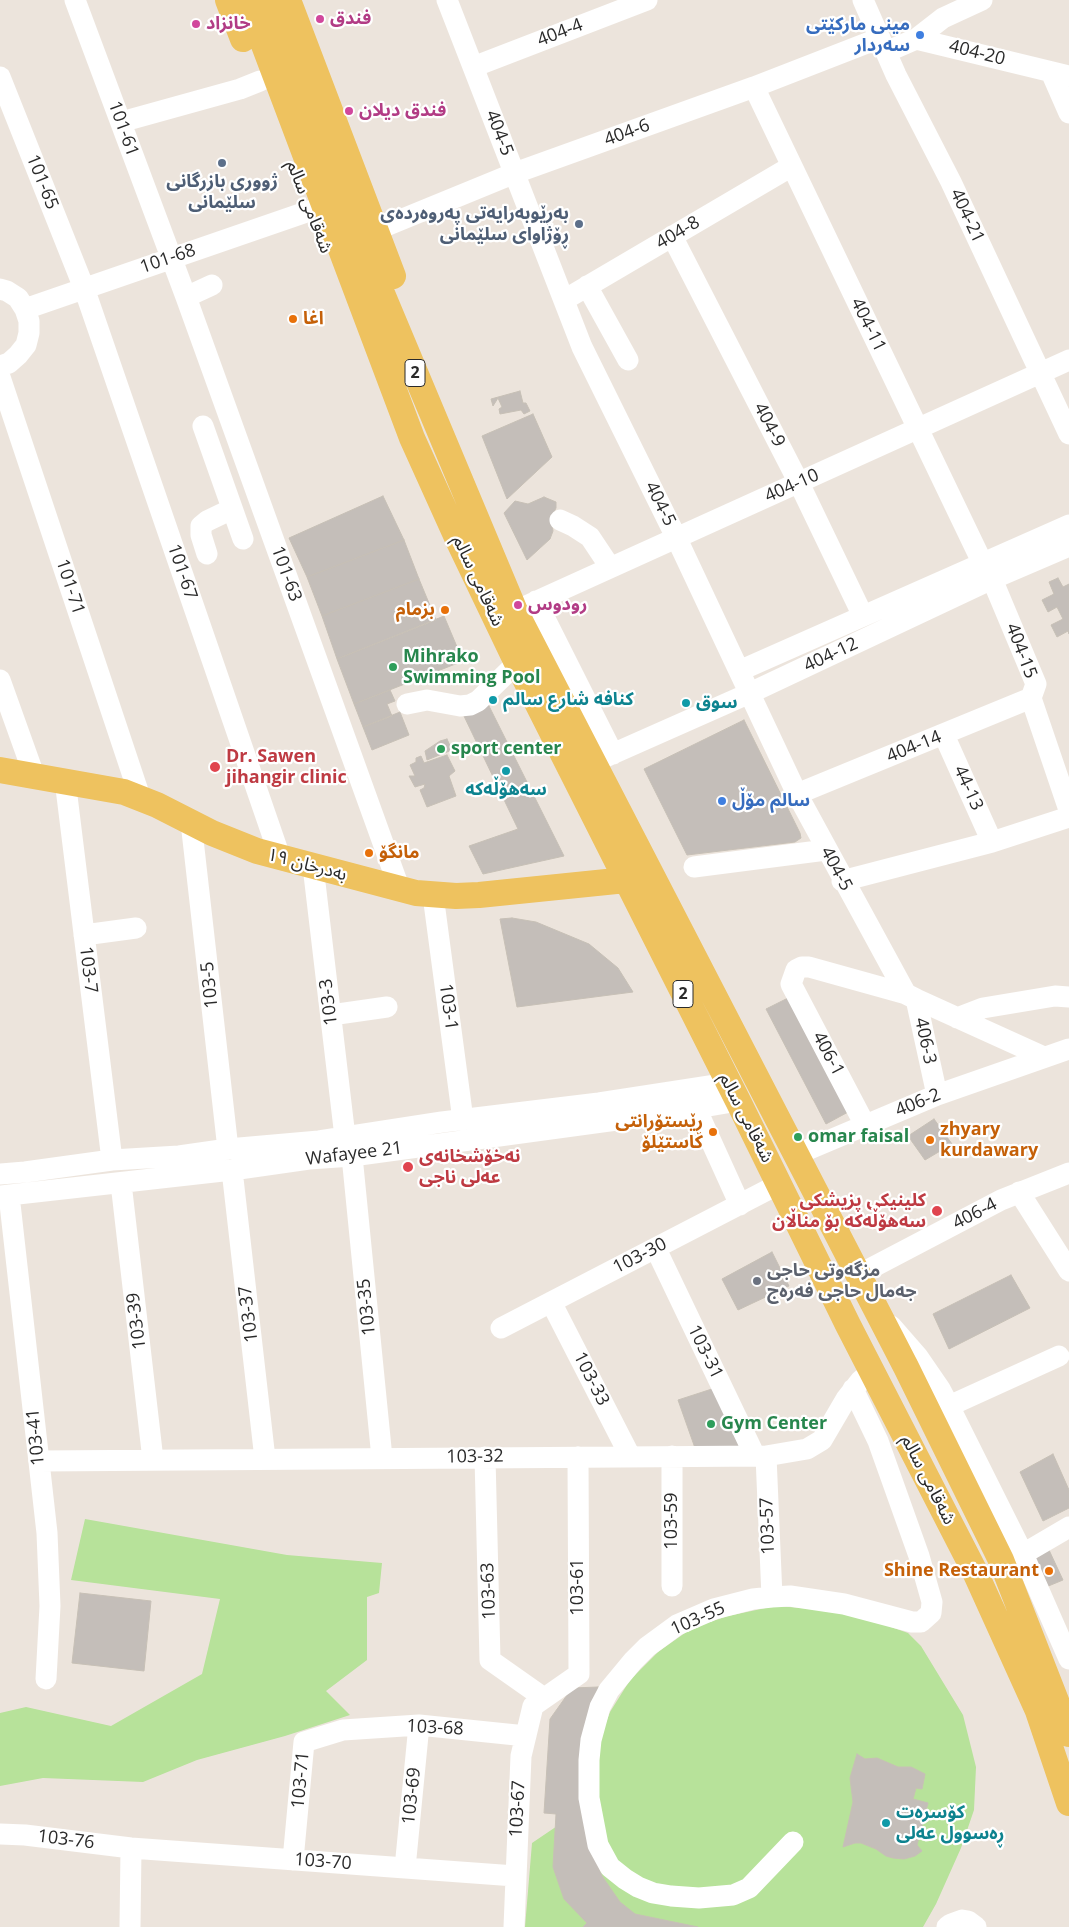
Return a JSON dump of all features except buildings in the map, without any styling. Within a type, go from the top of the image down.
[{"type":"main road","name":"شەقامی سالم","points":[[228,0],[312,210],[362,343],[412,438],[517,663],[870,1369],[979,1581],[1038,1711],[1069,1803]]},
{"type":"main road","name":"شەقامی سالم","points":[[247,0],[412,438]]},
{"type":"main road","name":"شەقامی سالم","points":[[268,0],[355,229],[433,416],[525,606],[603,759],[795,1155],[879,1314],[1001,1560],[1069,1734]]},
{"type":"main road","name":"شەقامی سالم","points":[[288,0],[376,230],[420,353],[433,416]]},
{"type":"main road","name":"بەدرخان ١٩","points":[[0,770],[107,788],[140,798],[234,843],[400,890],[456,896],[494,894],[626,880]]},
{"type":"main road","points":[[848,1325],[865,1326],[879,1314]]},
{"type":"main road","points":[[870,1369],[885,1354],[898,1352]]},
{"type":"street","name":"101-61","points":[[75,0],[171,258]]},
{"type":"street","name":"404-5","points":[[447,0],[582,347],[676,537],[797,794],[842,881],[911,996]]},
{"type":"street","name":"404-4","points":[[473,66],[646,0]]},
{"type":"street","name":"404-21","points":[[863,0],[896,75],[951,182],[1069,434]]},
{"type":"street","points":[[883,45],[916,39],[942,18],[982,0]]},
{"type":"street","name":"404-20","points":[[916,39],[1060,74]]},
{"type":"street","name":"404-6","points":[[376,230],[514,173],[754,88],[883,45]]},
{"type":"street","points":[[1060,74],[1069,113]]},
{"type":"street","name":"101-65","points":[[0,77],[84,288]]},
{"type":"street","points":[[121,122],[240,89],[260,81]]},
{"type":"street","name":"404-11","points":[[754,88],[987,571]]},
{"type":"street","name":"404-8","points":[[564,300],[792,166]]},
{"type":"street","name":"101-68","points":[[25,309],[312,210]]},
{"type":"street","name":"404-9","points":[[672,236],[799,483],[864,616]]},
{"type":"street","name":"101-63","points":[[171,258],[400,890]]},
{"type":"street","points":[[186,297],[212,285]]},
{"type":"street","points":[[586,286],[628,360]]},
{"type":"street","name":"101-67","points":[[84,288],[280,857]]},
{"type":"street","points":[[0,289],[18,298],[25,309],[29,321],[26,345],[18,355],[8,363],[0,366]]},
{"type":"street","name":"404-10","points":[[525,606],[1069,360]]},
{"type":"street","name":"101-71","points":[[0,377],[140,798]]},
{"type":"street","points":[[203,426],[243,539]]},
{"type":"street","points":[[207,554],[201,535],[201,526],[255,486]]},
{"type":"street","points":[[560,520],[590,537],[610,567]]},
{"type":"street","points":[[739,671],[864,616],[987,571],[1069,525]]},
{"type":"street","name":"404-12","points":[[603,759],[750,693],[987,571],[1069,546]]},
{"type":"street","name":"404-15","points":[[987,571],[1036,684],[1031,698],[1069,810]]},
{"type":"street","points":[[407,704],[427,700],[460,706],[470,705],[478,701],[517,663]]},
{"type":"street","points":[[0,680],[34,775]]},
{"type":"street","name":"404-14","points":[[797,794],[1031,698]]},
{"type":"street","name":"44-13","points":[[944,735],[992,842]]},
{"type":"street","name":"103-7","points":[[65,780],[112,1160]]},
{"type":"street","points":[[842,881],[992,842],[1069,817]]},
{"type":"street","name":"103-5","points":[[191,822],[228,1149]]},
{"type":"street","points":[[694,867],[826,850]]},
{"type":"street","name":"103-3","points":[[313,866],[348,1146]]},
{"type":"street","name":"103-1","points":[[433,895],[463,1120]]},
{"type":"street","points":[[84,935],[136,928]]},
{"type":"street","name":"406-1","points":[[865,1125],[790,984],[796,970],[810,966],[911,996]]},
{"type":"street","points":[[911,996],[1044,1057]]},
{"type":"street","name":"406-3","points":[[911,996],[937,1095]]},
{"type":"street","points":[[957,1018],[983,1008],[1055,996],[1069,997]]},
{"type":"street","points":[[331,1015],[387,1007]]},
{"type":"street","name":"406-2","points":[[795,1155],[937,1095],[1069,1049]]},
{"type":"street","name":"Wafayee 21","points":[[0,1174],[112,1160],[179,1156],[228,1149],[348,1146],[696,1108],[733,1092]]},
{"type":"street","name":"Wafayee 21","points":[[5,1196],[232,1170],[309,1159],[348,1146],[463,1120],[599,1103],[733,1092]]},
{"type":"street","points":[[696,1108],[740,1204]]},
{"type":"street","name":"103-35","points":[[348,1146],[382,1458]]},
{"type":"street","name":"103-37","points":[[232,1170],[265,1459]]},
{"type":"street","name":"406-4","points":[[858,1274],[1019,1192],[1069,1173]]},
{"type":"street","name":"103-39","points":[[121,1183],[152,1460]]},
{"type":"street","name":"103-30","points":[[501,1328],[779,1184]]},
{"type":"street","points":[[1019,1192],[1069,1271]]},
{"type":"street","name":"103-41","points":[[5,1196],[39,1461],[49,1570],[49,1633],[46,1679]]},
{"type":"street","name":"103-31","points":[[656,1248],[761,1456]]},
{"type":"street","name":"103-33","points":[[551,1302],[630,1456]]},
{"type":"street","points":[[879,1314],[918,1357],[940,1389],[1023,1554],[1069,1659]]},
{"type":"street","points":[[949,1406],[1059,1356]]},
{"type":"street","name":"103-32","points":[[39,1461],[761,1456],[807,1449],[822,1440],[853,1389],[870,1369]]},
{"type":"street","name":"103-55","points":[[794,1842],[749,1888],[733,1895],[699,1898],[653,1893],[625,1879],[603,1857],[594,1831],[590,1798],[589,1760],[595,1723],[609,1690],[633,1661],[662,1636],[677,1625],[693,1618],[727,1605],[772,1597],[810,1598],[844,1604],[912,1622],[921,1622],[931,1613],[933,1605],[931,1595],[919,1556],[878,1441],[853,1389]]},
{"type":"street","name":"103-61","points":[[544,1698],[578,1674],[578,1456]]},
{"type":"street","name":"103-59","points":[[672,1456],[672,1586]]},
{"type":"street","name":"103-57","points":[[761,1456],[772,1597]]},
{"type":"street","name":"103-63","points":[[485,1457],[490,1660],[544,1698]]},
{"type":"street","points":[[1023,1554],[1069,1527]]},
{"type":"street","name":"103-67","points":[[514,1927],[521,1756],[533,1706],[544,1698]]},
{"type":"street","name":"103-68","points":[[343,1730],[419,1725],[526,1736]]},
{"type":"street","name":"103-69","points":[[405,1868],[419,1725]]},
{"type":"street","name":"103-71","points":[[294,1860],[304,1742],[343,1730]]},
{"type":"street","name":"103-76","points":[[0,1834],[25,1835],[132,1848]]},
{"type":"street","points":[[130,1927],[132,1848]]},
{"type":"street","name":"103-70","points":[[132,1848],[516,1876]]},
{"type":"street","points":[[947,1927],[962,1920],[968,1921],[976,1927]]},
{"type":"green space","points":[[85,1519],[287,1555],[382,1563],[379,1593],[367,1597],[367,1660],[326,1691],[350,1715],[285,1736],[197,1760],[143,1782],[43,1778],[0,1786],[0,1713],[26,1707],[111,1726],[202,1674],[220,1599],[71,1580]]},
{"type":"green space","points":[[775,1606],[857,1615],[908,1633],[921,1646],[963,1715],[976,1767],[974,1810],[961,1848],[936,1904],[923,1927],[525,1927],[532,1843],[569,1818],[610,1712],[630,1680],[658,1652],[692,1628],[728,1616]]},
{"type":"place","name":"فندق","points":[[320,19]]},
{"type":"place","name":"خانزاد","points":[[196,24]]},
{"type":"place","name":"مینی مارکێتی سەردار","points":[[920,35]]},
{"type":"place","name":"فندق ديلان","points":[[349,111]]},
{"type":"place","name":"ژووری بازرگانی سلێمانی","points":[[222,163]]},
{"type":"place","name":"بەڕێوبەرایەتی پەروەردەی ڕۆژاوای سلێمانی","points":[[579,224]]},
{"type":"place","name":"اغا","points":[[293,319]]},
{"type":"place","name":"رودوس","points":[[518,605]]},
{"type":"place","name":"بزمام","points":[[445,610]]},
{"type":"place","name":"Mihrako Swimming Pool","points":[[393,667]]},
{"type":"place","name":"كنافه شارع سالم","points":[[493,700]]},
{"type":"place","name":"سوق","points":[[686,703]]},
{"type":"place","name":"sport center","points":[[441,749]]},
{"type":"place","name":"Dr. Sawen jihangir clinic","points":[[215,767]]},
{"type":"place","name":"سەهۆڵەکە","points":[[506,771]]},
{"type":"place","name":"سالم مۆڵ","points":[[722,801]]},
{"type":"place","name":"مانگۆ","points":[[369,853]]},
{"type":"place","name":"ڕێستۆرانتی کاستێلۆ","points":[[713,1132]]},
{"type":"place","name":"omar faisal","points":[[798,1137]]},
{"type":"place","name":"zhyary kurdawary","points":[[930,1140]]},
{"type":"place","name":"نەخۆشخانەی عەلی ناجی","points":[[408,1167]]},
{"type":"place","name":"کلینیکی پزیشکی سەهۆڵەکە بۆ مناڵان","points":[[937,1211]]},
{"type":"place","name":"مزگه‌وتی حاجی جەمال حاجی فەرەج","points":[[757,1281]]},
{"type":"place","name":"Gym Center","points":[[711,1424]]},
{"type":"place","name":"Shine Restaurant","points":[[1049,1571]]},
{"type":"place","name":"کۆسرەت ڕەسوول عەلی","points":[[886,1823]]}]
